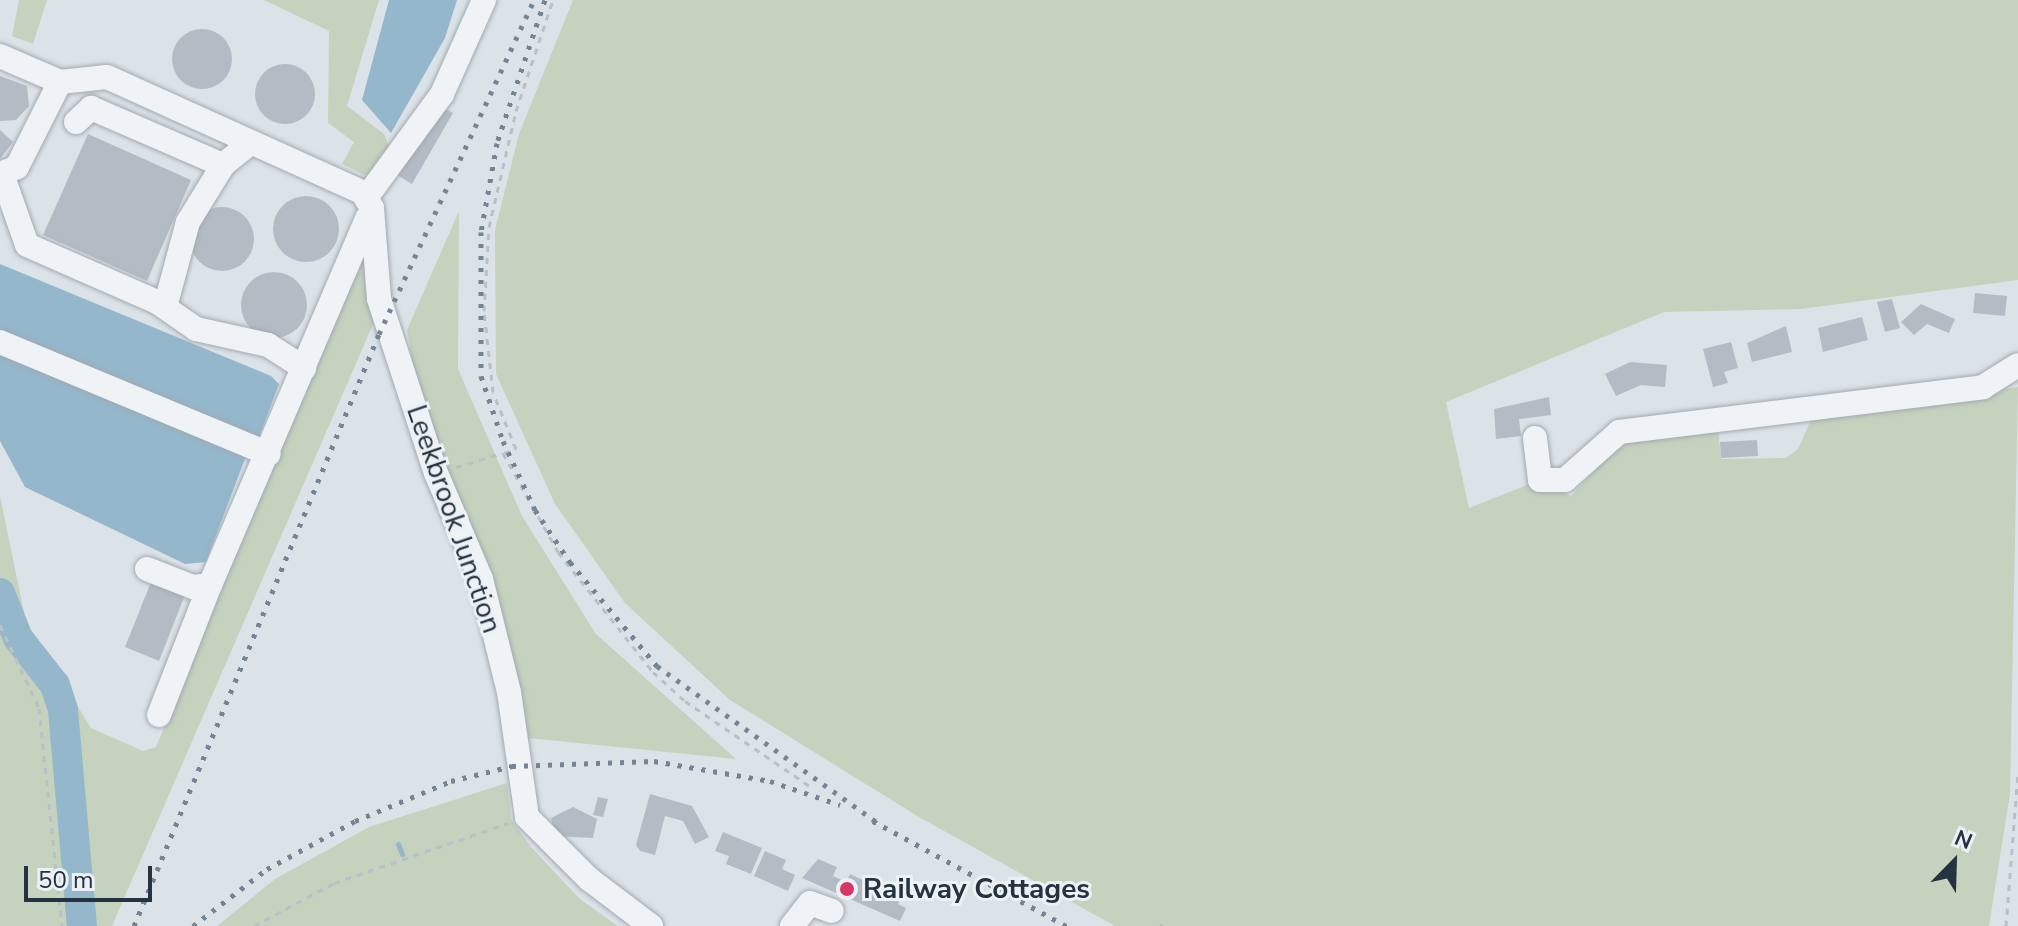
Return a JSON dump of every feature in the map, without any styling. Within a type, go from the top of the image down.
[{"type":"street","points":[[159,715],[210,585],[269,454],[369,203],[442,94],[484,0]]},
{"type":"street","points":[[0,56],[60,82],[107,77],[251,142],[369,203]]},
{"type":"street","points":[[60,82],[17,167],[1,174],[27,245],[165,307],[196,329],[268,345],[304,368]]},
{"type":"street","points":[[76,122],[91,108],[223,165]]},
{"type":"street","points":[[165,307],[188,222],[223,165],[251,142]]},
{"type":"street","name":"Leekbrook Junction","points":[[369,203],[379,299],[436,473],[481,579],[509,692],[527,817]]},
{"type":"street","points":[[0,342],[269,454]]},
{"type":"street","points":[[1535,438],[1540,480],[1565,480],[1619,432],[1890,402],[1999,382],[2018,365]]},
{"type":"street","points":[[147,569],[193,587],[210,585]]},
{"type":"street","points":[[527,817],[589,879],[651,926]]},
{"type":"street","points":[[792,926],[810,903],[832,911]]},
{"type":"path","points":[[436,473],[516,449],[493,392],[484,311],[489,227],[516,111],[553,0]]},
{"type":"path","points":[[503,453],[558,552],[653,672],[685,701],[811,787]]},
{"type":"path","points":[[0,625],[39,708],[62,926]]},
{"type":"path","points":[[2006,926],[2018,773]]},
{"type":"path","points":[[254,926],[334,883],[527,817]]},
{"type":"green space","points":[[19,0],[47,0],[33,44],[12,36]]},
{"type":"green space","points":[[264,0],[379,0],[347,106],[384,134],[393,156],[380,172],[364,175],[342,164],[354,142],[328,123],[329,31]]},
{"type":"green space","points":[[573,0],[2018,0],[2018,280],[1801,309],[1664,312],[1446,402],[1469,508],[1540,480],[1571,496],[1617,447],[1640,437],[1718,428],[1721,459],[1786,458],[1798,449],[1811,420],[2018,387],[2010,794],[1989,926],[1115,926],[919,817],[730,700],[625,603],[555,504],[496,374],[495,230],[519,134]]},
{"type":"green space","points":[[459,211],[458,369],[522,516],[596,634],[736,759],[528,738],[509,650],[416,382],[407,330]]},
{"type":"green space","points":[[367,254],[377,315],[112,926],[0,926],[0,496],[26,622],[91,728],[143,751],[156,747],[332,325]]},
{"type":"green space","points":[[507,783],[511,819],[531,847],[580,899],[618,926],[217,926],[275,879],[369,827]]},
{"type":"water","points":[[389,0],[457,0],[445,38],[391,133],[362,100]]},
{"type":"water","points":[[0,264],[271,376],[279,384],[256,445],[0,337]]},
{"type":"water","points":[[0,346],[246,456],[206,562],[185,564],[25,487],[0,441]]},
{"type":"building","points":[[202,29],[214,31],[223,38],[230,47],[230,71],[223,80],[214,87],[202,89],[190,87],[181,80],[174,71],[172,59],[174,47],[181,38],[190,31]]},
{"type":"building","points":[[285,64],[297,66],[306,73],[313,82],[313,106],[306,115],[297,122],[285,124],[273,122],[264,115],[257,106],[255,94],[257,82],[264,73],[273,66]]},
{"type":"building","points":[[0,76],[27,86],[29,106],[16,120],[0,121]]},
{"type":"building","points":[[438,105],[453,113],[412,184],[394,173]]},
{"type":"building","points":[[0,130],[13,142],[0,159]]},
{"type":"building","points":[[88,134],[191,180],[147,281],[43,235]]},
{"type":"building","points":[[299,196],[313,196],[325,201],[334,210],[339,229],[337,242],[330,253],[313,262],[299,262],[287,257],[278,248],[273,236],[273,222],[278,210],[287,201]]},
{"type":"building","points":[[216,207],[228,207],[245,216],[252,227],[252,251],[245,262],[228,271],[216,271],[204,266],[195,257],[190,245],[190,233],[195,221],[204,212]]},
{"type":"building","points":[[268,272],[280,272],[292,277],[302,287],[307,305],[305,318],[292,333],[280,338],[268,338],[256,333],[246,323],[241,311],[241,299],[246,287],[256,277]]},
{"type":"building","points":[[1975,293],[2007,296],[2005,316],[1973,313]]},
{"type":"building","points":[[1892,299],[1900,328],[1885,332],[1877,302]]},
{"type":"building","points":[[1921,304],[1955,319],[1949,333],[1927,324],[1914,335],[1901,322]]},
{"type":"building","points":[[1862,317],[1868,340],[1823,352],[1818,328]]},
{"type":"building","points":[[1786,326],[1792,352],[1752,362],[1747,343]]},
{"type":"building","points":[[1731,342],[1738,368],[1724,372],[1728,383],[1713,387],[1703,349]]},
{"type":"building","points":[[1630,362],[1667,365],[1665,387],[1641,385],[1616,396],[1605,374]]},
{"type":"building","points":[[1549,397],[1551,415],[1519,419],[1521,436],[1496,439],[1494,409]]},
{"type":"building","points":[[1757,440],[1758,456],[1721,458],[1720,442]]},
{"type":"building","points":[[153,577],[187,590],[159,661],[125,647]]},
{"type":"building","points":[[650,794],[692,806],[709,837],[695,844],[683,821],[665,816],[655,855],[640,851],[636,845]]},
{"type":"building","points":[[598,797],[608,799],[603,817],[593,815]]},
{"type":"building","points":[[573,807],[597,819],[593,838],[555,836],[551,818]]},
{"type":"building","points":[[723,832],[762,848],[751,874],[726,864],[729,856],[715,851]]},
{"type":"building","points":[[765,851],[786,860],[782,869],[795,875],[788,891],[754,876]]},
{"type":"building","name":"Railway Cottages","points":[[818,859],[837,867],[833,876],[846,882],[850,874],[869,883],[866,891],[879,896],[882,888],[901,896],[898,904],[906,908],[900,921],[802,878]]},
{"type":"waterway","points":[[0,593],[18,638],[55,685],[63,710],[82,926]]},
{"type":"waterway","points":[[398,844],[402,854]]},
{"type":"railway","points":[[134,926],[379,334],[534,0]]},
{"type":"railway","points":[[545,0],[497,143],[481,232],[481,376],[503,441],[535,510],[570,562],[657,666],[881,825]]},
{"type":"railway","points":[[193,926],[267,869],[355,821],[451,781],[512,766],[654,761],[770,781],[840,805]]},
{"type":"railway","points":[[873,821],[1066,926]]},
{"type":"place","name":"Railway Cottages","points":[[847,889]]}]
